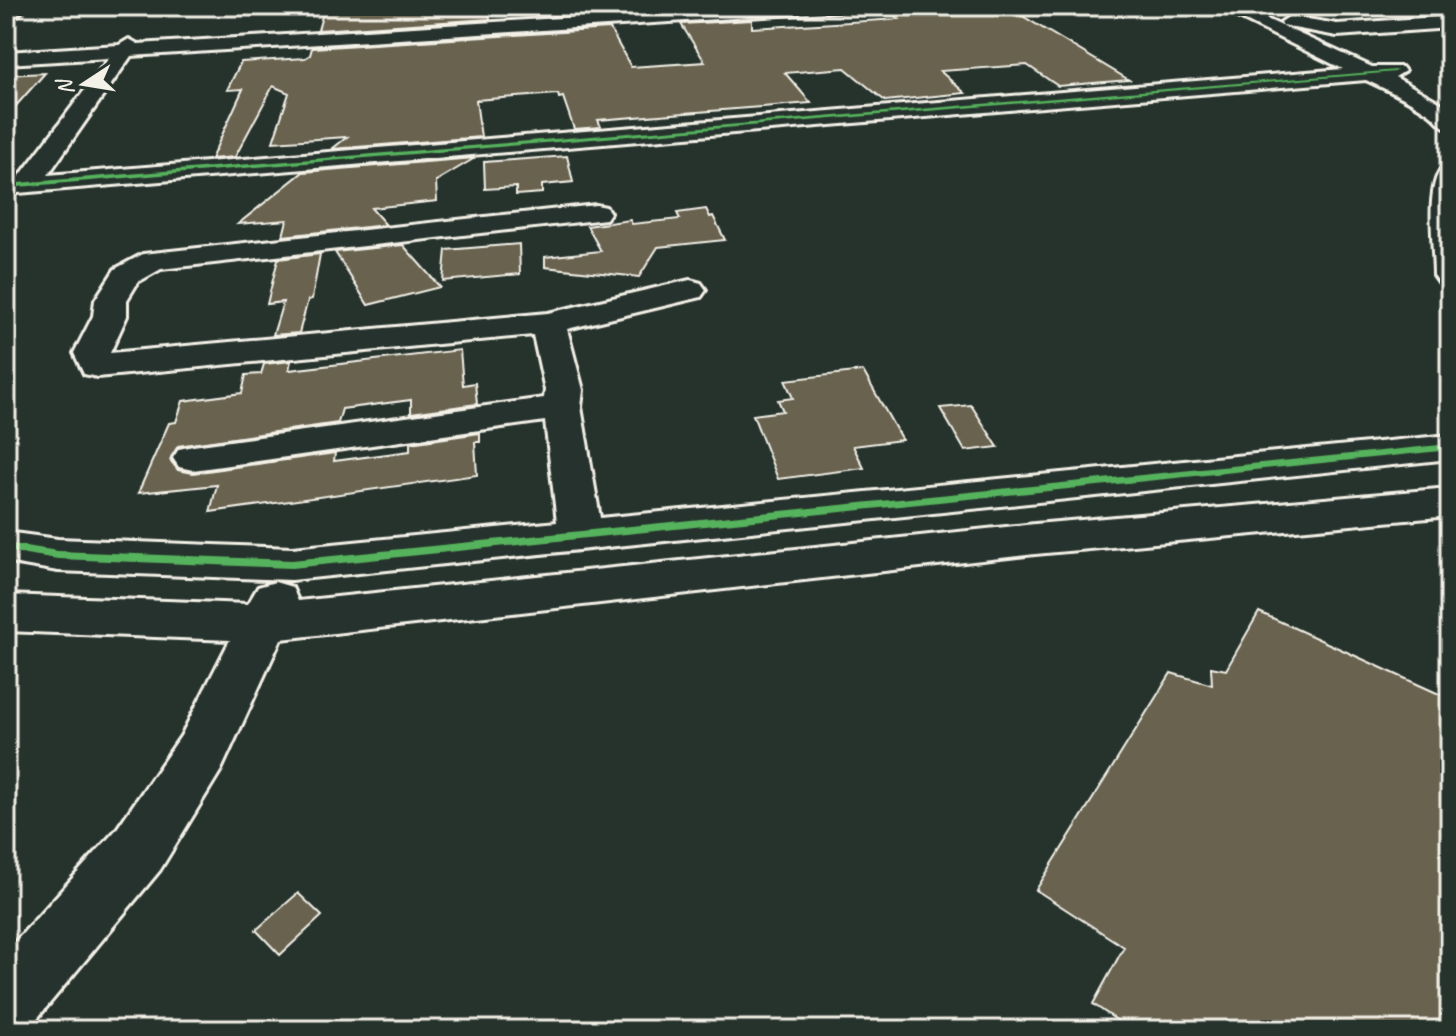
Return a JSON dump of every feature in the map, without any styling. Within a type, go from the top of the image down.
[{"type":"street","points":[[6,16],[19,6]]},
{"type":"street","points":[[16,185],[126,48],[519,13],[752,6]]},
{"type":"street","points":[[6,55],[843,6]]},
{"type":"street","points":[[1224,6],[1366,72],[1439,110],[1450,122]]},
{"type":"street","points":[[1251,6],[1450,98]]},
{"type":"street","points":[[1290,22],[1337,30],[1450,22]]},
{"type":"street","points":[[1302,41],[1450,30]]},
{"type":"street","points":[[16,185],[1395,71]]},
{"type":"street","points":[[1450,175],[1446,194],[1450,275]]},
{"type":"street","points":[[596,213],[154,261],[126,276],[111,300],[110,316],[92,353],[97,366],[548,323],[690,290]]},
{"type":"street","points":[[548,323],[564,390],[562,407],[581,535]]},
{"type":"street","points":[[193,458],[562,407]]},
{"type":"street","points":[[6,547],[58,555],[292,564],[1450,447]]},
{"type":"street","points":[[6,613],[264,623],[1035,539],[1450,502]]},
{"type":"street","points":[[6,1003],[138,850],[201,753],[292,564]]},
{"type":"building","points":[[325,6],[488,6],[490,19],[318,30]]},
{"type":"building","points":[[598,6],[601,13],[560,15],[558,7]]},
{"type":"building","points":[[953,6],[1009,8],[1129,80],[1058,86],[1027,65],[940,71],[965,93],[885,101],[845,68],[785,73],[811,103],[598,120],[601,127],[574,129],[563,97],[559,98],[558,94],[476,100],[481,137],[332,149],[347,137],[273,142],[289,93],[273,86],[235,157],[211,159],[243,89],[227,90],[241,62],[305,58],[312,48],[610,29],[631,67],[705,62],[681,24],[752,20],[752,28],[899,19],[891,13]]},
{"type":"building","points":[[45,73],[6,117],[6,75]]},
{"type":"building","points":[[567,156],[573,182],[542,185],[542,193],[516,195],[516,187],[485,189],[484,162]]},
{"type":"building","points":[[475,158],[436,181],[437,201],[371,208],[386,225],[283,236],[287,220],[238,224],[303,172]]},
{"type":"building","points":[[706,209],[725,240],[658,247],[639,277],[545,267],[545,257],[601,251],[587,226],[630,220],[632,224],[680,219],[677,213]]},
{"type":"building","points":[[519,244],[520,274],[443,281],[446,250]]},
{"type":"building","points":[[403,245],[440,287],[368,305],[335,252]]},
{"type":"building","points":[[320,254],[312,299],[308,300],[299,333],[273,335],[283,302],[267,304],[278,259]]},
{"type":"building","points":[[460,350],[463,385],[475,383],[477,404],[411,413],[411,400],[342,409],[338,423],[178,446],[170,460],[178,470],[193,473],[335,453],[334,461],[410,451],[410,443],[480,433],[480,442],[475,442],[477,475],[210,512],[217,485],[138,493],[169,423],[176,422],[183,401],[242,393],[246,375],[261,374],[264,364],[291,361],[289,370]]},
{"type":"building","points":[[863,371],[902,440],[853,446],[864,468],[778,479],[753,415],[783,411],[778,400],[793,398],[785,380]]},
{"type":"building","points":[[971,405],[998,447],[965,451],[940,408]]},
{"type":"building","points":[[1259,612],[1450,699],[1450,1030],[1131,1030],[1093,1004],[1124,947],[1036,890],[1171,673],[1212,685],[1211,667],[1226,670]]},
{"type":"building","points":[[298,893],[322,916],[280,955],[256,930]]},
{"type":"cycle path","points":[[6,186],[1395,71]]},
{"type":"cycle path","points":[[6,547],[58,555],[292,564],[1450,447]]}]
